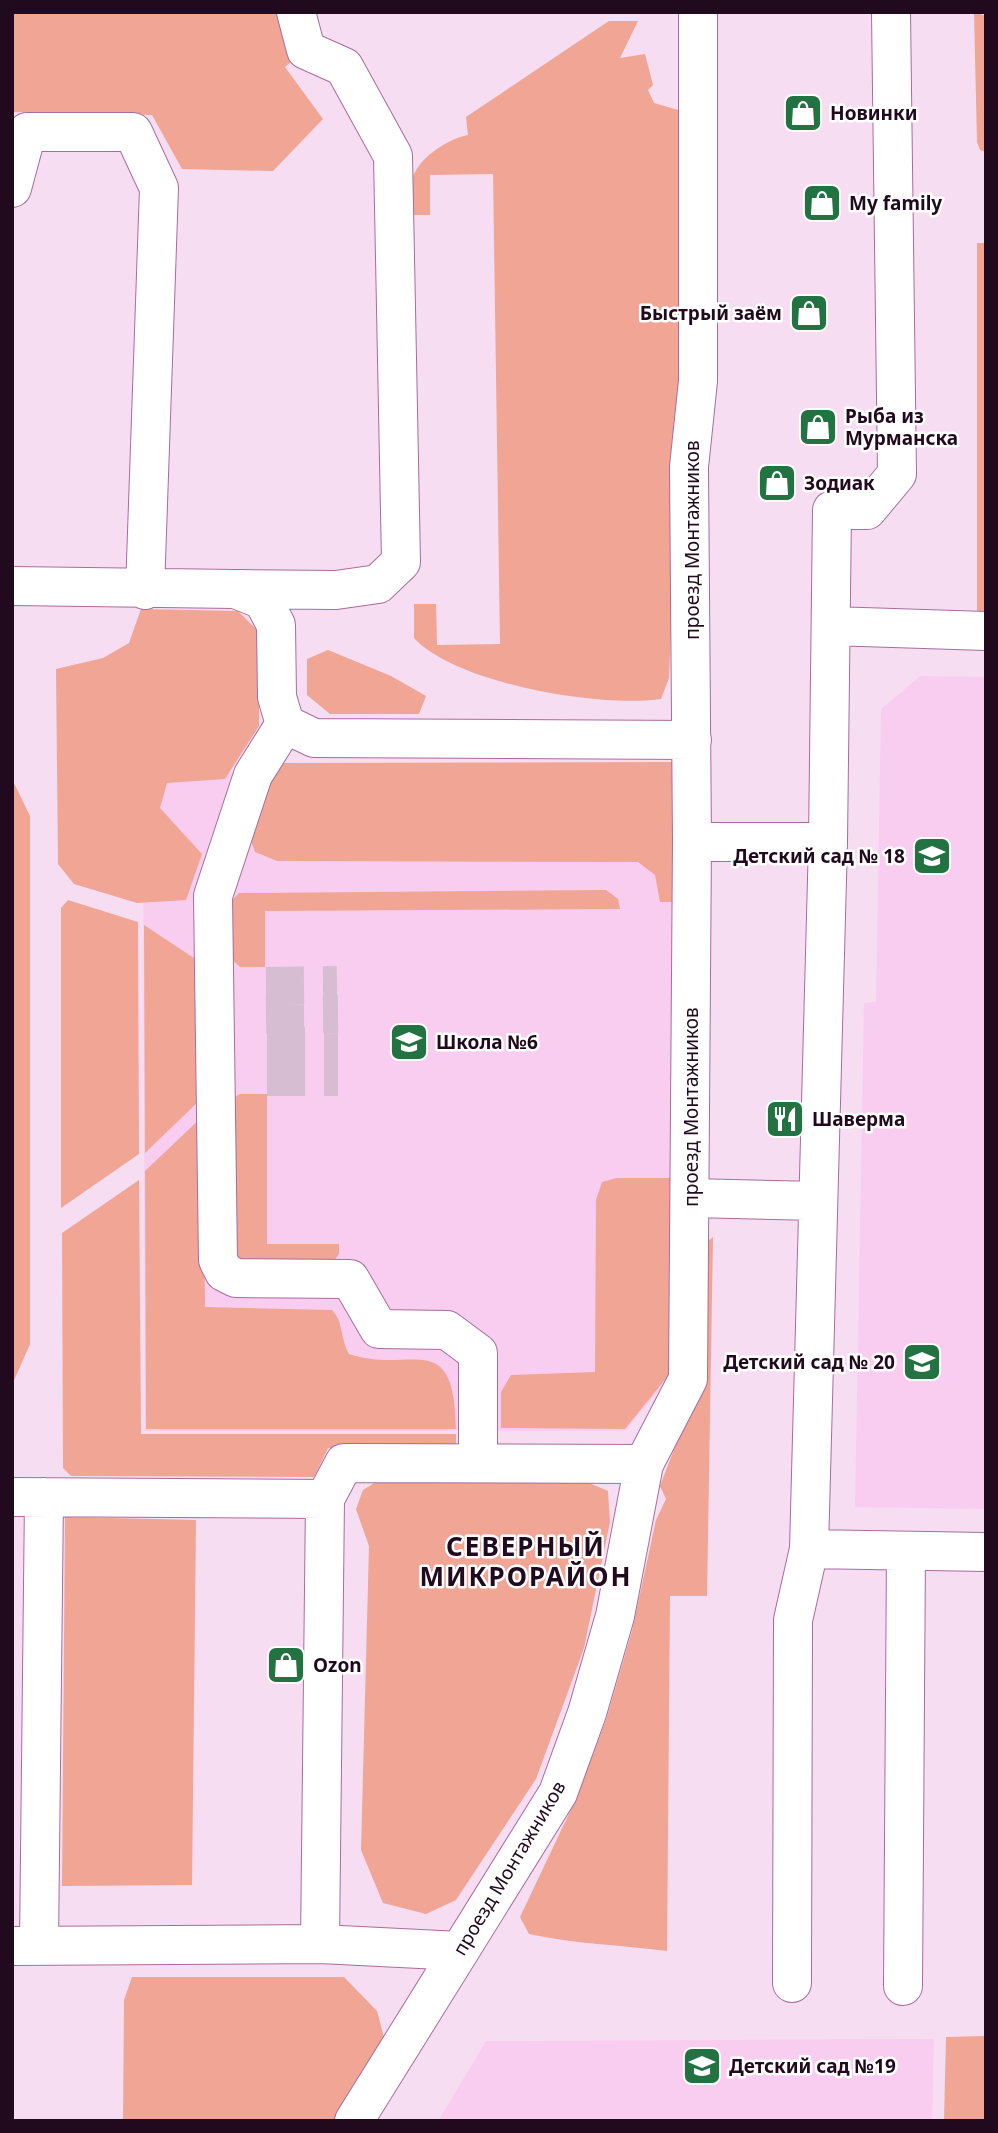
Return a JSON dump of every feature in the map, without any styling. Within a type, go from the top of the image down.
[{"type":"street","points":[[12,586],[145,590],[336,590],[378,584],[401,562],[393,156],[344,67],[306,50],[296,12]]},
{"type":"street","name":"проезд Монтажников","points":[[354,2121],[558,1793],[587,1713],[615,1616],[644,1464],[688,1379],[692,842],[689,467],[698,381],[698,12]]},
{"type":"street","points":[[792,1983],[793,1620],[809,1549],[828,842],[832,510],[867,510],[897,474],[891,12]]},
{"type":"street","points":[[12,188],[27,132],[133,132],[159,188],[145,590]]},
{"type":"street","points":[[235,589],[263,600],[276,625],[277,696],[285,724],[253,775],[213,897],[218,1260],[224,1272],[236,1278],[350,1279],[379,1329],[447,1330],[478,1353],[478,1463]]},
{"type":"street","points":[[831,626],[986,631]]},
{"type":"street","points":[[285,724],[314,738],[692,740]]},
{"type":"street","points":[[692,842],[828,842]]},
{"type":"street","points":[[691,1199],[818,1201]]},
{"type":"street","points":[[320,1944],[325,1499],[344,1463],[644,1464]]},
{"type":"street","points":[[325,1499],[28,1497],[26,1945],[320,1944],[460,1951]]},
{"type":"street","points":[[809,1549],[986,1552]]},
{"type":"street","points":[[903,1986],[906,1551]]},
{"type":"shaded area","points":[[12,12],[306,12],[323,35],[285,67],[323,119],[273,171],[182,169],[152,115],[12,112]]},
{"type":"shaded area","points":[[974,12],[986,16],[986,152],[980,150],[977,142]]},
{"type":"shaded area","points":[[609,21],[638,21],[620,58],[645,54],[653,85],[648,90],[654,103],[685,112],[681,375],[669,678],[661,699],[635,701],[567,696],[495,680],[434,654],[414,638],[414,604],[436,604],[437,645],[500,644],[493,174],[430,175],[430,215],[409,215],[412,180],[420,165],[434,151],[468,135],[466,117]]},
{"type":"shaded area","points":[[977,243],[986,243],[986,624],[977,618]]},
{"type":"shaded area","points":[[141,609],[238,611],[259,632],[259,726],[225,779],[167,783],[160,808],[202,854],[186,900],[137,903],[74,884],[58,864],[56,669],[103,658],[129,643]]},
{"type":"shaded area","points":[[328,650],[391,676],[426,696],[419,714],[330,714],[307,695],[307,659]]},
{"type":"shaded area","points":[[920,676],[986,677],[986,1509],[855,1507],[864,1003],[876,1002],[881,709]]},
{"type":"shaded area","points":[[671,762],[684,768],[685,902],[660,902],[655,875],[638,862],[277,861],[255,852],[248,832],[274,763]]},
{"type":"shaded area","name":"Школа №6","points":[[675,772],[674,1372],[625,1431],[145,1431],[143,773]]},
{"type":"shaded area","points":[[12,779],[30,816],[30,1344],[12,1385]]},
{"type":"shaded area","points":[[606,890],[618,899],[620,909],[265,911],[265,967],[240,967],[230,958],[230,902],[239,893]]},
{"type":"shaded area","points":[[68,900],[138,922],[139,1154],[61,1208],[61,908]]},
{"type":"shaded area","points":[[144,925],[200,962],[201,1099],[145,1153]]},
{"type":"shaded area","points":[[240,1094],[267,1094],[267,1244],[339,1244],[339,1254],[333,1262],[248,1263],[235,1257],[235,1097]]},
{"type":"shaded area","points":[[203,1116],[205,1307],[332,1310],[349,1354],[372,1359],[425,1360],[438,1365],[447,1376],[453,1397],[456,1429],[146,1429],[145,1171]]},
{"type":"shaded area","points":[[617,1178],[673,1178],[672,1371],[625,1429],[501,1428],[501,1392],[511,1375],[595,1372],[596,1200],[602,1182]]},
{"type":"shaded area","points":[[139,1180],[141,1434],[456,1434],[456,1449],[328,1448],[314,1477],[71,1476],[63,1468],[62,1233]]},
{"type":"shaded area","points":[[713,1237],[707,1596],[670,1596],[667,1951],[529,1934],[520,1917],[576,1799],[606,1720],[632,1631],[656,1520],[666,1499],[660,1486],[697,1389],[706,1243]]},
{"type":"shaded area","points":[[379,1480],[587,1482],[608,1491],[610,1522],[584,1648],[536,1779],[456,1900],[426,1914],[383,1903],[361,1850],[369,1546],[356,1509],[363,1490]]},
{"type":"shaded area","points":[[65,1517],[196,1520],[192,1885],[62,1886]]},
{"type":"shaded area","points":[[132,1977],[344,1977],[377,2011],[385,2041],[337,2121],[123,2121],[124,2000]]},
{"type":"shaded area","points":[[986,2036],[986,2121],[944,2121],[946,2037]]},
{"type":"shaded area","name":"Детский сад №19","points":[[934,2039],[932,2121],[438,2121],[486,2041]]},
{"type":"tunnel","points":[[266,986],[337,985]]},
{"type":"tunnel","points":[[266,1015],[338,1014]]},
{"type":"tunnel","points":[[267,1046],[338,1046]]},
{"type":"tunnel","points":[[267,1077],[338,1077]]},
{"type":"place","name":"Новинки","points":[[803,113]]},
{"type":"place","name":"My family","points":[[822,203]]},
{"type":"place","name":"Быстрый заём","points":[[809,313]]},
{"type":"place","name":"Рыба из Мурманска","points":[[818,427]]},
{"type":"place","name":"Зодиак","points":[[777,483]]},
{"type":"place","name":"Детский сад № 18","points":[[932,856]]},
{"type":"place","name":"Школа №6","points":[[409,1042]]},
{"type":"place","name":"Шаверма","points":[[785,1119]]},
{"type":"place","name":"Детский сад № 20","points":[[922,1362]]},
{"type":"place","name":"Ozon","points":[[286,1665]]},
{"type":"place","name":"Детский сад №19","points":[[702,2066]]},
{"type":"district","name":"СЕВЕРНЫЙ МИКРОРАЙОН","points":[[526,1562]]}]
